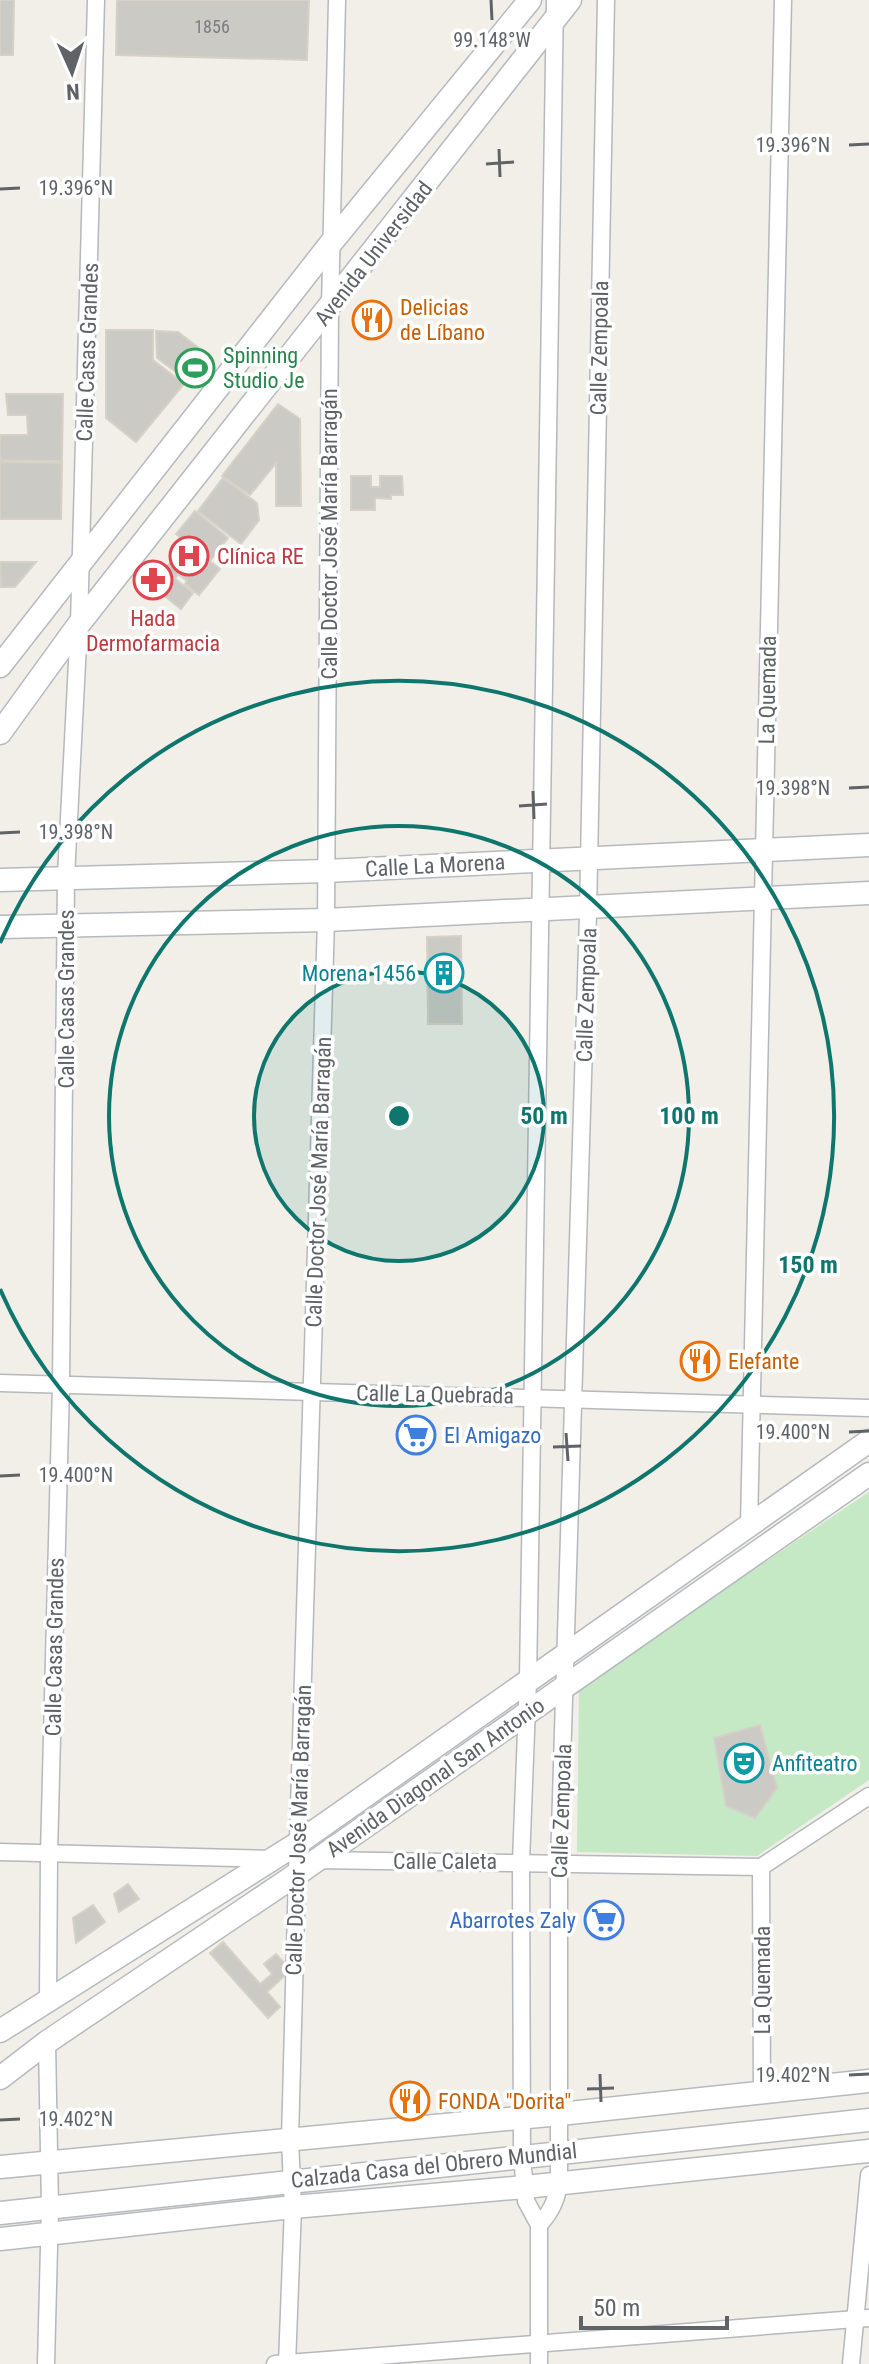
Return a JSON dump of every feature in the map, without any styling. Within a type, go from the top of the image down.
[{"type":"street","name":"Calle Casas Grandes","points":[[48,1999],[61,1385],[66,877],[79,624],[96,0]]},
{"type":"street","name":"Calle Doctor José María Barragán","points":[[287,2364],[293,2207],[290,2140],[302,1859],[311,1391],[326,920],[330,308],[337,0]]},
{"type":"street","name":"Avenida Universidad","points":[[0,666],[331,243],[530,0]]},
{"type":"street","name":"Avenida Universidad","points":[[0,733],[79,624],[330,308],[555,9],[570,0]]},
{"type":"street","name":"Calle Zempoala","points":[[539,2225],[557,2199],[559,2184],[559,1863],[588,906],[606,0]]},
{"type":"street","name":"La Quemada","points":[[749,1525],[783,0]]},
{"type":"street","name":"Calle Zempoala","points":[[539,2364],[539,2225],[526,2201],[522,2156],[521,1862],[528,1680],[555,9]]},
{"type":"street","name":"Calle La Morena","points":[[0,880],[326,871],[869,845]]},
{"type":"street","points":[[0,927],[326,920],[869,893]]},
{"type":"street","name":"Calle La Quebrada","points":[[0,1383],[869,1408]]},
{"type":"street","name":"Avenida Diagonal San Antonio","points":[[0,2031],[271,1859],[302,1859],[528,1680],[869,1441]]},
{"type":"street","name":"Avenida Diagonal San Antonio","points":[[0,2078],[302,1859],[566,1686],[869,1474]]},
{"type":"street","points":[[761,1867],[869,1796]]},
{"type":"street","points":[[0,1852],[271,1859]]},
{"type":"street","name":"Calle Caleta","points":[[302,1859],[761,1867]]},
{"type":"street","name":"La Quemada","points":[[761,1867],[762,2092]]},
{"type":"street","points":[[46,2364],[50,2208],[47,2042]]},
{"type":"street","name":"Calzada Casa del Obrero Mundial","points":[[0,2167],[521,2118],[869,2081]]},
{"type":"street","name":"Calzada Casa del Obrero Mundial","points":[[0,2213],[869,2120]]},
{"type":"street","name":"Calzada Casa del Obrero Mundial","points":[[0,2239],[869,2151]]},
{"type":"street","points":[[851,2364],[862,2318],[869,2175]]},
{"type":"street","points":[[275,2364],[862,2318]]},
{"type":"green space","points":[[869,1492],[869,1780],[757,1856],[577,1852],[579,1687]]},
{"type":"building","points":[[0,0],[14,0],[13,55],[0,55]]},
{"type":"building","points":[[117,0],[309,0],[307,60],[116,55]]},
{"type":"building","points":[[106,330],[153,330],[153,360],[184,384],[136,442],[106,418]]},
{"type":"building","points":[[156,331],[178,332],[208,355],[187,380],[157,358]]},
{"type":"building","points":[[6,394],[63,394],[62,461],[0,460],[0,435],[28,435],[27,415],[8,415]]},
{"type":"building","points":[[278,404],[300,419],[301,506],[276,506],[276,463],[250,495],[222,476]]},
{"type":"building","points":[[0,462],[62,463],[61,519],[0,519]]},
{"type":"building","points":[[351,476],[371,476],[371,487],[380,487],[380,476],[402,476],[403,495],[391,495],[391,499],[375,498],[375,510],[351,510]]},
{"type":"building","points":[[223,478],[257,503],[259,520],[241,544],[198,511]]},
{"type":"building","points":[[195,511],[228,538],[210,561],[176,534]]},
{"type":"building","name":"Clínica RE","points":[[186,543],[220,569],[199,595],[178,574],[176,577],[165,569]]},
{"type":"building","points":[[0,562],[36,562],[15,587],[1,587]]},
{"type":"building","points":[[159,566],[193,593],[181,609],[147,582]]},
{"type":"building","name":"Morena 1456","points":[[461,936],[462,1024],[428,1024],[427,937]]},
{"type":"building","name":"Anfiteatro","points":[[760,1725],[777,1788],[755,1818],[726,1806],[714,1738]]},
{"type":"building","points":[[128,1884],[139,1899],[119,1912],[114,1894]]},
{"type":"building","points":[[93,1905],[105,1922],[76,1943],[73,1918]]},
{"type":"building","points":[[223,1942],[260,1984],[272,1974],[264,1964],[276,1954],[291,1970],[267,1992],[280,2007],[268,2018],[210,1953]]},
{"type":"place","name":"Delicias de Líbano","points":[[372,320]]},
{"type":"place","name":"Spinning Studio Je","points":[[195,368]]},
{"type":"place","name":"Clínica RE","points":[[189,556]]},
{"type":"place","name":"Hada Dermofarmacia","points":[[153,580]]},
{"type":"place","name":"Morena 1456","points":[[444,973]]},
{"type":"place","name":"Elefante","points":[[700,1361]]},
{"type":"place","name":"El Amigazo","points":[[416,1435]]},
{"type":"place","name":"Anfiteatro","points":[[744,1763]]},
{"type":"place","name":"Abarrotes Zaly","points":[[604,1920]]},
{"type":"place","name":"FONDA \"Dorita\"","points":[[410,2101]]}]
